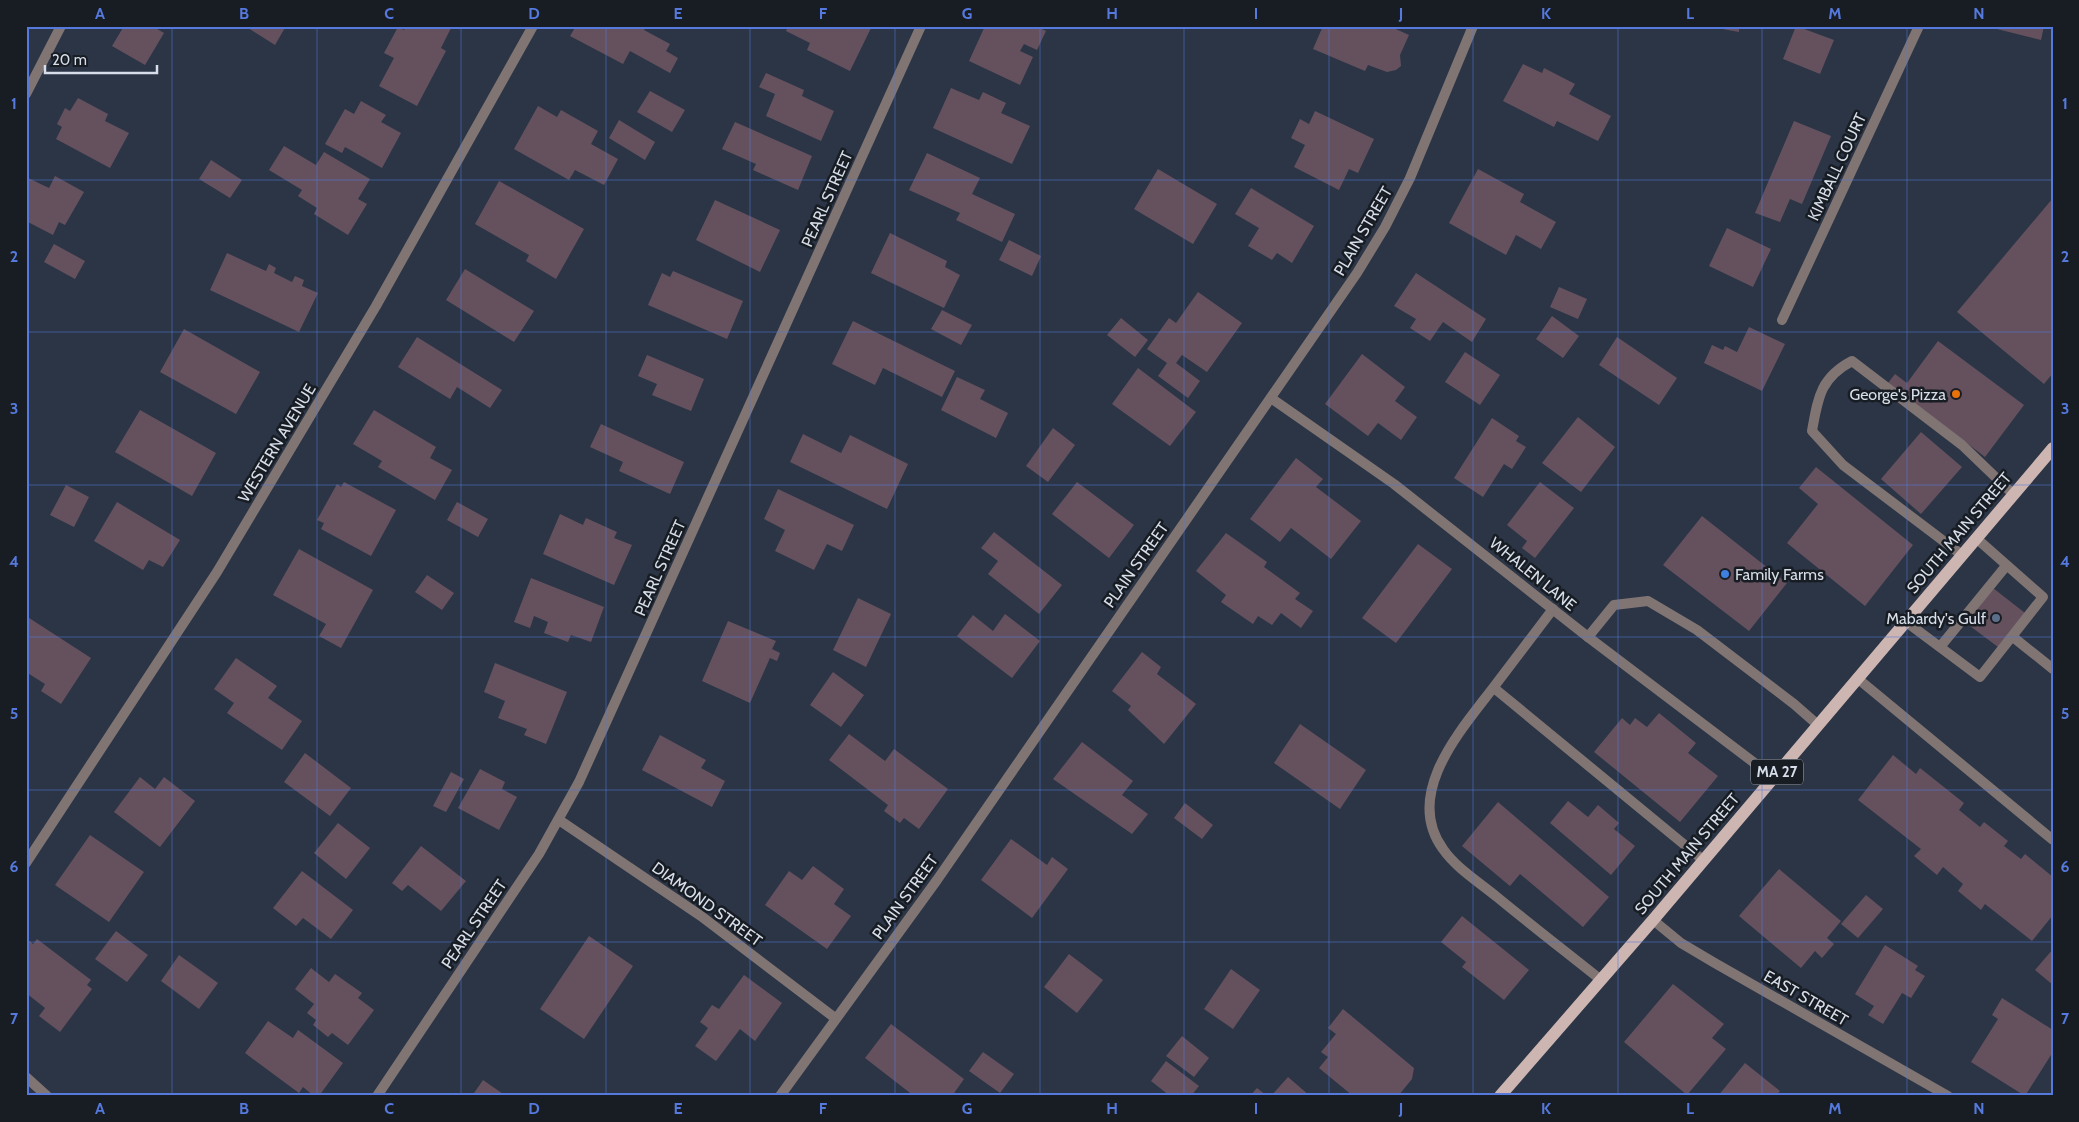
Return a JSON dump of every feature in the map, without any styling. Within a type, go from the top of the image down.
[{"type":"main road","name":"SOUTH MAIN STREET","points":[[1500,1096],[1653,920],[2053,448]]},
{"type":"street","points":[[26,94],[61,26]]},
{"type":"street","name":"WESTERN AVENUE","points":[[26,863],[217,572],[376,306],[533,26]]},
{"type":"street","name":"PEARL STREET","points":[[377,1096],[534,861],[559,820],[597,745],[921,26]]},
{"type":"street","name":"PLAIN STREET","points":[[780,1096],[937,880],[1357,273],[1385,227],[1410,178],[1473,26]]},
{"type":"street","name":"KIMBALL COURT","points":[[1782,320],[1919,26]]},
{"type":"street","points":[[1962,555],[1844,465],[1812,431],[1819,394],[1838,369],[1852,361],[1962,445],[2013,494]]},
{"type":"street","name":"WHALEN LANE","points":[[1271,398],[1394,484],[1588,637],[1773,777]]},
{"type":"street","points":[[1905,621],[1980,677],[2043,597],[1976,538]]},
{"type":"street","points":[[1940,647],[2006,566]]},
{"type":"street","points":[[1588,637],[1614,605],[1648,601],[1697,630],[1794,704],[1818,725]]},
{"type":"street","points":[[1553,609],[1457,735],[1443,759],[1432,788],[1429,810],[1433,830],[1442,849],[1464,870],[1601,980]]},
{"type":"street","points":[[2013,637],[2053,669]]},
{"type":"street","points":[[1857,678],[2053,840]]},
{"type":"street","points":[[1494,688],[1703,860]]},
{"type":"street","name":"DIAMOND STREET","points":[[559,820],[701,916],[835,1018]]},
{"type":"street","name":"EAST STREET","points":[[1653,920],[1681,942],[1713,962],[1948,1096]]},
{"type":"street","points":[[26,1077],[47,1096]]},
{"type":"building","points":[[124,26],[152,26],[164,33],[145,65],[112,46]]},
{"type":"building","points":[[249,26],[286,26],[275,45],[248,28]]},
{"type":"building","points":[[406,26],[452,26],[441,48],[446,51],[417,106],[379,86],[394,58],[384,53],[398,27],[404,30]]},
{"type":"building","points":[[576,26],[646,26],[644,30],[670,44],[666,51],[678,58],[670,73],[630,51],[623,64],[570,36]]},
{"type":"building","points":[[788,26],[872,26],[850,71],[807,50],[810,43],[786,31]]},
{"type":"building","points":[[985,26],[1036,26],[1046,31],[1037,50],[1024,44],[1020,51],[1033,57],[1020,85],[969,61]]},
{"type":"building","points":[[1323,26],[1389,26],[1409,35],[1400,55],[1401,66],[1396,70],[1387,72],[1368,65],[1365,71],[1313,49]]},
{"type":"building","points":[[1706,26],[1739,26],[1739,32]]},
{"type":"building","points":[[1796,26],[1834,40],[1820,74],[1783,59]]},
{"type":"building","points":[[1985,26],[2044,26],[2041,40]]},
{"type":"building","points":[[1523,64],[1542,73],[1544,68],[1575,84],[1569,94],[1611,116],[1598,141],[1557,121],[1554,127],[1503,101]]},
{"type":"building","points":[[766,73],[804,90],[802,96],[834,111],[821,141],[766,116],[775,94],[759,87]]},
{"type":"building","points":[[951,88],[979,100],[983,92],[1006,103],[1001,113],[1030,126],[1012,164],[933,128]]},
{"type":"building","points":[[650,91],[685,110],[672,132],[637,112]]},
{"type":"building","points":[[78,98],[108,114],[105,121],[129,133],[110,168],[56,139],[62,127],[57,124],[65,108],[70,111]]},
{"type":"building","points":[[361,101],[386,115],[381,122],[401,133],[382,168],[345,147],[342,153],[325,144],[345,109],[354,114]]},
{"type":"building","points":[[538,106],[557,117],[561,110],[598,131],[591,144],[618,159],[604,185],[575,170],[569,180],[514,149]]},
{"type":"building","points":[[1315,111],[1374,139],[1358,173],[1349,169],[1339,190],[1294,167],[1305,145],[1291,138],[1300,119],[1309,124]]},
{"type":"building","points":[[619,120],[655,142],[645,160],[609,138]]},
{"type":"building","points":[[1794,121],[1831,136],[1802,204],[1790,199],[1780,222],[1755,213]]},
{"type":"building","points":[[735,122],[812,156],[798,190],[753,170],[756,164],[722,149]]},
{"type":"building","points":[[284,146],[316,165],[324,152],[370,179],[358,199],[367,204],[348,235],[314,214],[317,208],[298,196],[302,190],[269,170]]},
{"type":"building","points":[[927,153],[980,178],[972,194],[1015,214],[1002,242],[956,220],[960,213],[909,190]]},
{"type":"building","points":[[211,160],[242,180],[230,198],[199,179]]},
{"type":"building","points":[[1158,169],[1217,204],[1193,244],[1134,209]]},
{"type":"building","points":[[1478,169],[1524,194],[1520,202],[1556,222],[1541,249],[1516,235],[1506,255],[1449,223]]},
{"type":"building","points":[[55,176],[84,192],[65,225],[59,222],[53,235],[26,221],[26,177],[49,188]]},
{"type":"building","points":[[499,181],[584,229],[556,279],[526,261],[529,255],[475,224]]},
{"type":"building","points":[[1251,188],[1314,226],[1292,263],[1277,253],[1272,260],[1248,246],[1259,228],[1235,214]]},
{"type":"building","points":[[2053,198],[2053,373],[2044,384],[1957,312]]},
{"type":"building","points":[[715,200],[780,230],[760,272],[696,240]]},
{"type":"building","points":[[1727,228],[1771,249],[1753,287],[1709,266]]},
{"type":"building","points":[[890,233],[947,261],[945,267],[960,275],[944,308],[871,273]]},
{"type":"building","points":[[1009,240],[1041,256],[1032,276],[999,260]]},
{"type":"building","points":[[54,244],[85,261],[75,279],[44,262]]},
{"type":"building","points":[[227,253],[266,271],[269,264],[276,268],[274,273],[292,282],[295,276],[304,280],[302,286],[318,293],[299,332],[210,290]]},
{"type":"building","points":[[465,269],[534,311],[514,342],[446,300]]},
{"type":"building","points":[[673,271],[743,301],[727,339],[648,305],[662,273],[670,277]]},
{"type":"building","points":[[1416,273],[1486,319],[1472,342],[1443,322],[1430,341],[1410,328],[1416,319],[1394,306]]},
{"type":"building","points":[[1559,287],[1587,299],[1578,319],[1550,307]]},
{"type":"building","points":[[1198,292],[1242,323],[1207,372],[1182,355],[1176,363],[1200,381],[1188,398],[1158,376],[1167,363],[1147,349],[1169,318],[1176,323]]},
{"type":"building","points":[[942,310],[972,325],[961,345],[931,329]]},
{"type":"building","points":[[1552,316],[1579,336],[1563,358],[1536,339]]},
{"type":"building","points":[[1121,318],[1148,340],[1135,357],[1107,335]]},
{"type":"building","points":[[853,321],[955,371],[942,397],[883,368],[875,385],[832,364]]},
{"type":"building","points":[[1749,327],[1785,344],[1762,391],[1704,363],[1712,345],[1723,350],[1725,346],[1737,352]]},
{"type":"building","points":[[184,329],[260,372],[236,414],[160,372]]},
{"type":"building","points":[[417,337],[502,390],[490,408],[457,387],[450,399],[398,367]]},
{"type":"building","points":[[1617,337],[1677,378],[1659,405],[1599,365]]},
{"type":"building","name":"George's Pizza","points":[[1938,341],[2024,405],[1985,457],[1888,383],[1895,374],[1907,383]]},
{"type":"building","points":[[1465,352],[1500,375],[1480,405],[1445,382]]},
{"type":"building","points":[[1362,354],[1405,387],[1395,401],[1417,417],[1401,440],[1378,423],[1368,436],[1325,404]]},
{"type":"building","points":[[647,355],[704,379],[691,411],[652,395],[657,384],[638,376]]},
{"type":"building","points":[[1138,368],[1196,412],[1170,446],[1112,404]]},
{"type":"building","points":[[957,377],[985,390],[980,399],[1008,413],[996,438],[941,410]]},
{"type":"building","points":[[140,410],[216,453],[192,496],[115,452]]},
{"type":"building","points":[[374,410],[436,447],[430,458],[452,470],[435,500],[378,467],[382,461],[353,444]]},
{"type":"building","points":[[1578,417],[1615,447],[1581,492],[1542,463]]},
{"type":"building","points":[[1492,418],[1519,436],[1516,441],[1526,447],[1512,469],[1504,464],[1483,497],[1454,478]]},
{"type":"building","points":[[601,424],[684,462],[670,494],[619,471],[623,462],[590,447]]},
{"type":"building","points":[[1053,428],[1075,445],[1048,482],[1026,466]]},
{"type":"building","points":[[1921,432],[1962,467],[1921,514],[1881,479]]},
{"type":"building","points":[[803,434],[841,453],[850,435],[908,464],[887,509],[790,462]]},
{"type":"building","points":[[1296,458],[1323,479],[1316,487],[1361,521],[1331,559],[1291,528],[1280,542],[1250,519]]},
{"type":"building","points":[[1816,467],[1913,545],[1865,606],[1787,543],[1818,504],[1799,488]]},
{"type":"building","points":[[344,482],[396,510],[371,556],[321,529],[324,523],[317,520],[337,484],[341,487]]},
{"type":"building","points":[[1077,482],[1134,525],[1109,558],[1052,514]]},
{"type":"building","points":[[1540,482],[1574,508],[1535,558],[1522,548],[1527,541],[1507,525]]},
{"type":"building","points":[[66,485],[89,497],[74,527],[50,515]]},
{"type":"building","points":[[778,489],[854,525],[842,551],[827,544],[814,570],[775,551],[785,530],[764,519]]},
{"type":"building","points":[[117,502],[180,540],[163,567],[149,560],[143,570],[94,541]]},
{"type":"building","points":[[457,502],[488,519],[478,537],[447,520]]},
{"type":"building","points":[[560,514],[583,525],[586,518],[617,532],[614,538],[632,545],[614,585],[543,554]]},
{"type":"building","name":"Family Farms","points":[[1702,516],[1787,583],[1749,631],[1663,565]]},
{"type":"building","points":[[994,532],[1062,585],[1039,614],[988,574],[998,561],[981,548]]},
{"type":"building","points":[[1226,533],[1267,562],[1264,567],[1300,593],[1295,599],[1313,611],[1301,628],[1281,613],[1272,625],[1258,616],[1253,624],[1221,602],[1226,595],[1196,571]]},
{"type":"building","points":[[1418,544],[1452,569],[1396,643],[1362,618]]},
{"type":"building","points":[[299,549],[373,590],[341,648],[319,636],[326,624],[273,595]]},
{"type":"building","points":[[427,575],[454,593],[442,610],[415,592]]},
{"type":"building","points":[[531,578],[604,607],[591,642],[571,635],[568,642],[544,633],[548,622],[534,616],[530,628],[514,622]]},
{"type":"building","name":"Mabardy's Gulf","points":[[1993,588],[2025,613],[1998,647],[1966,623]]},
{"type":"building","points":[[858,598],[891,614],[866,667],[833,650]]},
{"type":"building","points":[[1005,614],[1040,641],[1012,678],[957,636],[973,615],[993,631]]},
{"type":"building","points":[[26,616],[91,658],[61,704],[41,691],[45,684],[26,672],[26,655],[29,651],[26,650]]},
{"type":"building","points":[[728,621],[776,641],[772,649],[780,653],[777,661],[770,658],[750,703],[702,681]]},
{"type":"building","points":[[1142,652],[1161,667],[1157,674],[1196,704],[1164,744],[1128,710],[1131,706],[1112,691]]},
{"type":"building","points":[[236,658],[277,686],[268,698],[302,721],[282,750],[227,713],[234,703],[214,689]]},
{"type":"building","points":[[495,663],[567,692],[546,744],[524,735],[527,729],[498,718],[505,701],[484,692]]},
{"type":"building","points":[[833,672],[864,695],[841,727],[810,705]]},
{"type":"building","points":[[1659,713],[1696,743],[1688,753],[1718,776],[1680,822],[1594,752],[1622,718],[1630,725],[1635,718],[1647,727]]},
{"type":"building","points":[[1300,724],[1366,770],[1340,809],[1274,763]]},
{"type":"building","points":[[849,734],[885,761],[894,749],[948,789],[919,829],[904,818],[900,823],[884,811],[888,805],[829,760]]},
{"type":"building","points":[[660,735],[706,760],[701,768],[725,781],[712,807],[642,770]]},
{"type":"building","points":[[1082,742],[1133,781],[1122,795],[1148,814],[1132,834],[1053,779]]},
{"type":"building","points":[[305,753],[351,788],[330,816],[284,782]]},
{"type":"building","points":[[1893,755],[1916,774],[1920,768],[1964,803],[1959,810],[1980,827],[1984,822],[2008,841],[2004,846],[2021,859],[2025,854],[2053,877],[2053,915],[2032,941],[1985,904],[1981,910],[1958,891],[1963,884],[1943,867],[1937,875],[1914,856],[1921,849],[1858,800]]},
{"type":"building","points":[[480,769],[505,782],[502,789],[517,797],[499,830],[458,808]]},
{"type":"building","points":[[451,772],[464,779],[446,812],[433,806]]},
{"type":"building","points":[[140,777],[155,789],[164,777],[195,801],[160,847],[114,812]]},
{"type":"building","points":[[1568,801],[1588,817],[1598,805],[1619,823],[1614,829],[1635,846],[1611,875],[1550,823]]},
{"type":"building","points":[[1498,802],[1609,897],[1583,927],[1520,874],[1510,886],[1462,846]]},
{"type":"building","points":[[1185,803],[1213,825],[1202,839],[1174,818]]},
{"type":"building","points":[[338,823],[370,848],[346,879],[314,853]]},
{"type":"building","points":[[90,835],[144,872],[109,922],[55,885]]},
{"type":"building","points":[[1011,839],[1047,865],[1052,857],[1068,869],[1032,918],[981,880]]},
{"type":"building","points":[[421,846],[466,881],[441,911],[408,885],[402,891],[392,883]]},
{"type":"building","points":[[813,866],[844,889],[834,904],[851,916],[827,949],[765,905],[789,871],[802,880]]},
{"type":"building","points":[[1779,869],[1841,921],[1827,938],[1834,944],[1822,958],[1815,951],[1801,968],[1739,916]]},
{"type":"building","points":[[302,871],[353,910],[331,939],[303,918],[296,926],[273,908]]},
{"type":"building","points":[[1866,895],[1883,909],[1858,938],[1841,924]]},
{"type":"building","points":[[1462,916],[1529,970],[1504,1000],[1462,967],[1466,962],[1441,942]]},
{"type":"building","points":[[116,931],[148,955],[127,982],[95,959]]},
{"type":"building","points":[[589,936],[633,966],[584,1039],[540,1009]]},
{"type":"building","points":[[26,938],[33,944],[37,939],[91,980],[87,985],[92,989],[60,1032],[39,1016],[45,1008],[26,993]]},
{"type":"building","points":[[1885,945],[1918,966],[1915,970],[1925,976],[1911,998],[1902,993],[1883,1024],[1868,1015],[1874,1006],[1855,994]]},
{"type":"building","points":[[2053,949],[2053,985],[2035,970]]},
{"type":"building","points":[[1069,954],[1103,980],[1077,1013],[1044,987]]},
{"type":"building","points":[[179,955],[218,983],[199,1009],[161,981]]},
{"type":"building","points":[[311,968],[329,982],[335,974],[362,993],[358,998],[374,1010],[348,1045],[332,1033],[328,1037],[313,1025],[316,1020],[307,1013],[314,1004],[295,989]]},
{"type":"building","points":[[1231,969],[1260,990],[1233,1029],[1204,1009]]},
{"type":"building","points":[[744,975],[782,1003],[755,1041],[740,1029],[716,1061],[695,1046],[708,1028],[700,1022],[712,1005],[719,1009]]},
{"type":"building","points":[[1673,984],[1724,1024],[1712,1038],[1726,1049],[1687,1095],[1624,1042]]},
{"type":"building","points":[[2002,998],[2053,1030],[2053,1056],[2051,1055],[2025,1096],[1971,1062],[1998,1019],[1992,1015]]},
{"type":"building","points":[[1343,1009],[1414,1068],[1412,1079],[1398,1096],[1353,1096],[1319,1068],[1328,1057],[1321,1052],[1336,1034],[1328,1028]]},
{"type":"building","points":[[268,1021],[293,1038],[298,1030],[343,1063],[319,1096],[314,1096],[303,1087],[299,1093],[245,1053]]},
{"type":"building","points":[[891,1024],[964,1079],[952,1096],[914,1096],[865,1058]]},
{"type":"building","points":[[1182,1036],[1209,1058],[1194,1077],[1166,1056]]},
{"type":"building","points":[[983,1052],[1014,1074],[1000,1093],[969,1071]]},
{"type":"building","points":[[1166,1061],[1199,1086],[1191,1096],[1170,1096],[1151,1081]]},
{"type":"building","points":[[1745,1063],[1780,1091],[1776,1096],[1718,1096]]},
{"type":"building","points":[[1288,1077],[1310,1096],[1271,1096]]},
{"type":"building","points":[[483,1080],[506,1096],[472,1096]]},
{"type":"building","points":[[1257,1088],[1267,1096],[1250,1096]]},
{"type":"place","name":"George's Pizza","points":[[1956,394]]},
{"type":"place","name":"Family Farms","points":[[1725,574]]},
{"type":"place","name":"Mabardy's Gulf","points":[[1996,618]]}]
